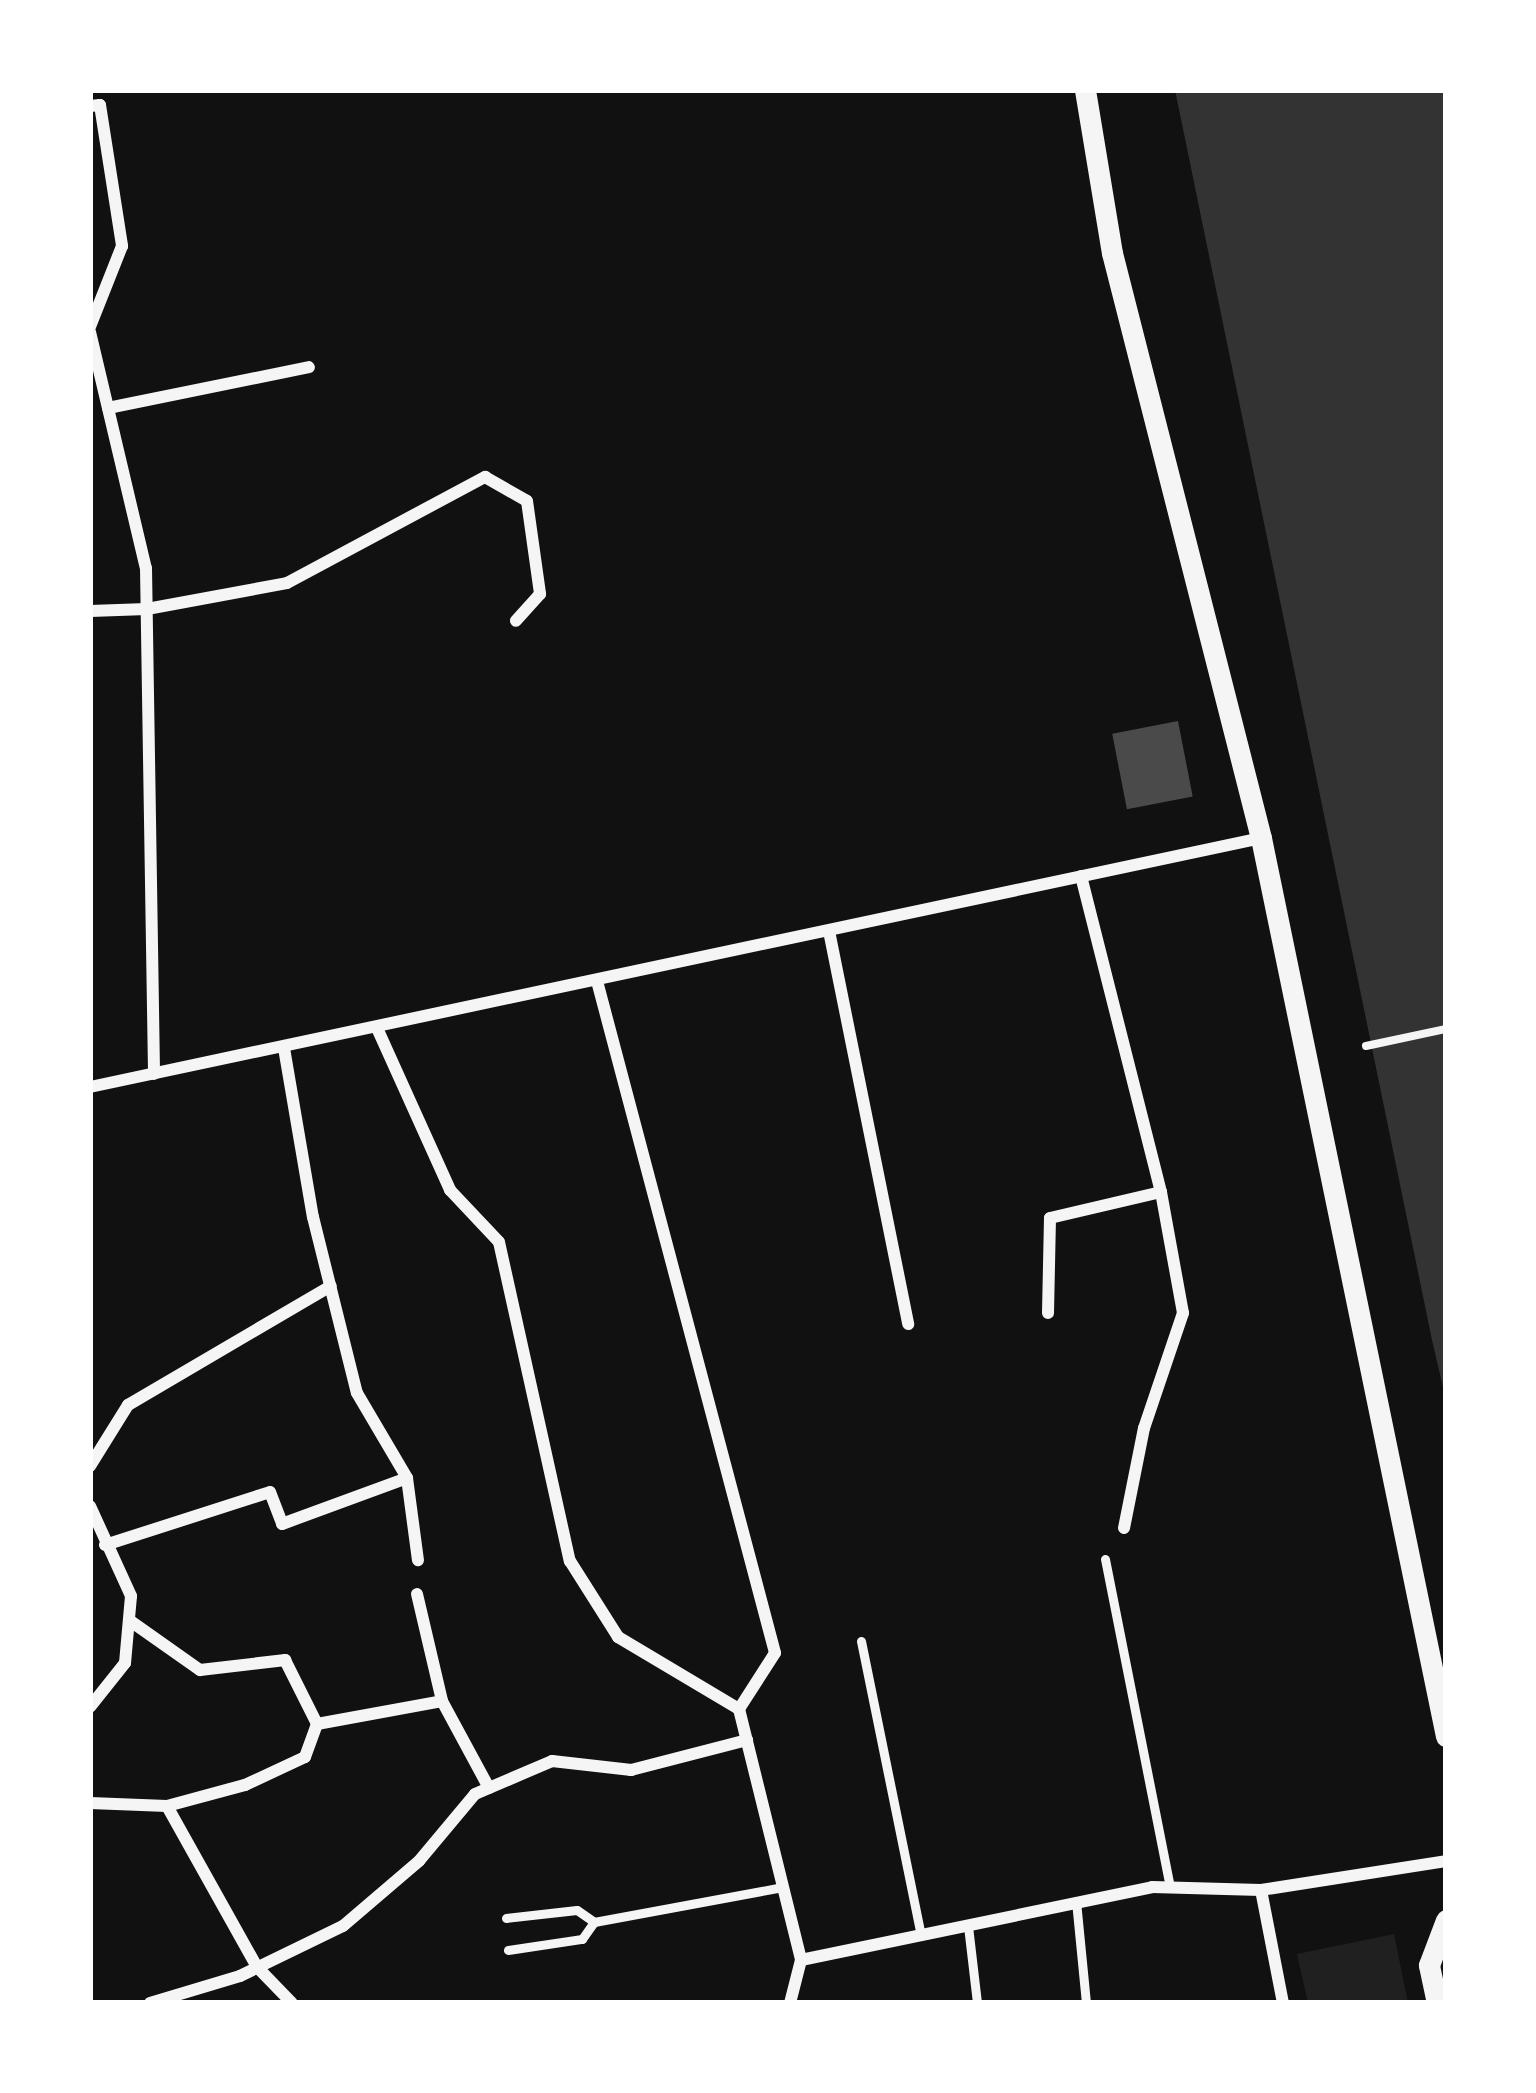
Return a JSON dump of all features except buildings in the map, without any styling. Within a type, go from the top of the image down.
[{"type":"street","points":[[1085,90],[1112,253],[1261,838],[1446,1736]]},
{"type":"street","points":[[90,106],[100,105],[122,246],[90,329],[146,568],[154,1074]]},
{"type":"street","points":[[108,408],[309,367]]},
{"type":"street","points":[[90,611],[147,609],[286,583],[485,478],[527,501],[540,594],[515,621]]},
{"type":"street","points":[[90,1087],[1261,838]]},
{"type":"street","points":[[1081,876],[1161,1192],[1183,1313],[1144,1428],[1124,1528]]},
{"type":"street","points":[[829,932],[908,1324]]},
{"type":"street","points":[[597,981],[775,1653],[739,1709]]},
{"type":"street","points":[[377,1028],[451,1190],[499,1242],[570,1561],[618,1637],[739,1709],[802,1960],[790,2003]]},
{"type":"street","points":[[284,1048],[357,1393],[407,1478],[418,1560]]},
{"type":"street","points":[[1048,1312],[1050,1218],[1161,1192]]},
{"type":"street","points":[[90,1466],[128,1405],[331,1286]]},
{"type":"street","points":[[104,1545],[270,1492],[283,1524],[407,1478]]},
{"type":"street","points":[[90,1506],[131,1596],[125,1663],[90,1707]]},
{"type":"street","points":[[417,1594],[442,1701],[489,1788]]},
{"type":"street","points":[[90,1803],[167,1806],[245,1785],[305,1757],[317,1724],[285,1660],[200,1670],[129,1620]]},
{"type":"street","points":[[317,1724],[442,1701]]},
{"type":"street","points":[[151,2003],[257,1967],[343,1926],[489,1788],[552,1762],[631,1770],[747,1741]]},
{"type":"street","points":[[167,1806],[257,1967],[292,2003]]},
{"type":"street","points":[[802,1960],[1076,1901],[1170,1888],[1262,1890],[1446,1861]]},
{"type":"street","points":[[1262,1890],[1283,2003]]},
{"type":"street","points":[[1437,2003],[1429,1965],[1446,1920]]},
{"type":"lane","points":[[1106,1559],[1170,1888]]},
{"type":"lane","points":[[861,1641],[921,1936]]},
{"type":"lane","points":[[90,1686],[106,1687]]},
{"type":"lane","points":[[508,1949],[582,1940],[594,1922],[783,1886]]},
{"type":"lane","points":[[1076,1901],[1086,2003]]},
{"type":"lane","points":[[506,1918],[577,1910],[594,1922]]},
{"type":"lane","points":[[968,1926],[977,2003]]},
{"type":"path","points":[[1366,1046],[1446,1029]]},
{"type":"shaded area","points":[[1175,90],[1446,90],[1446,1400],[1432,1340]]},
{"type":"shaded area","points":[[1394,1934],[1408,2003],[1308,2003],[1297,1954]]}]
